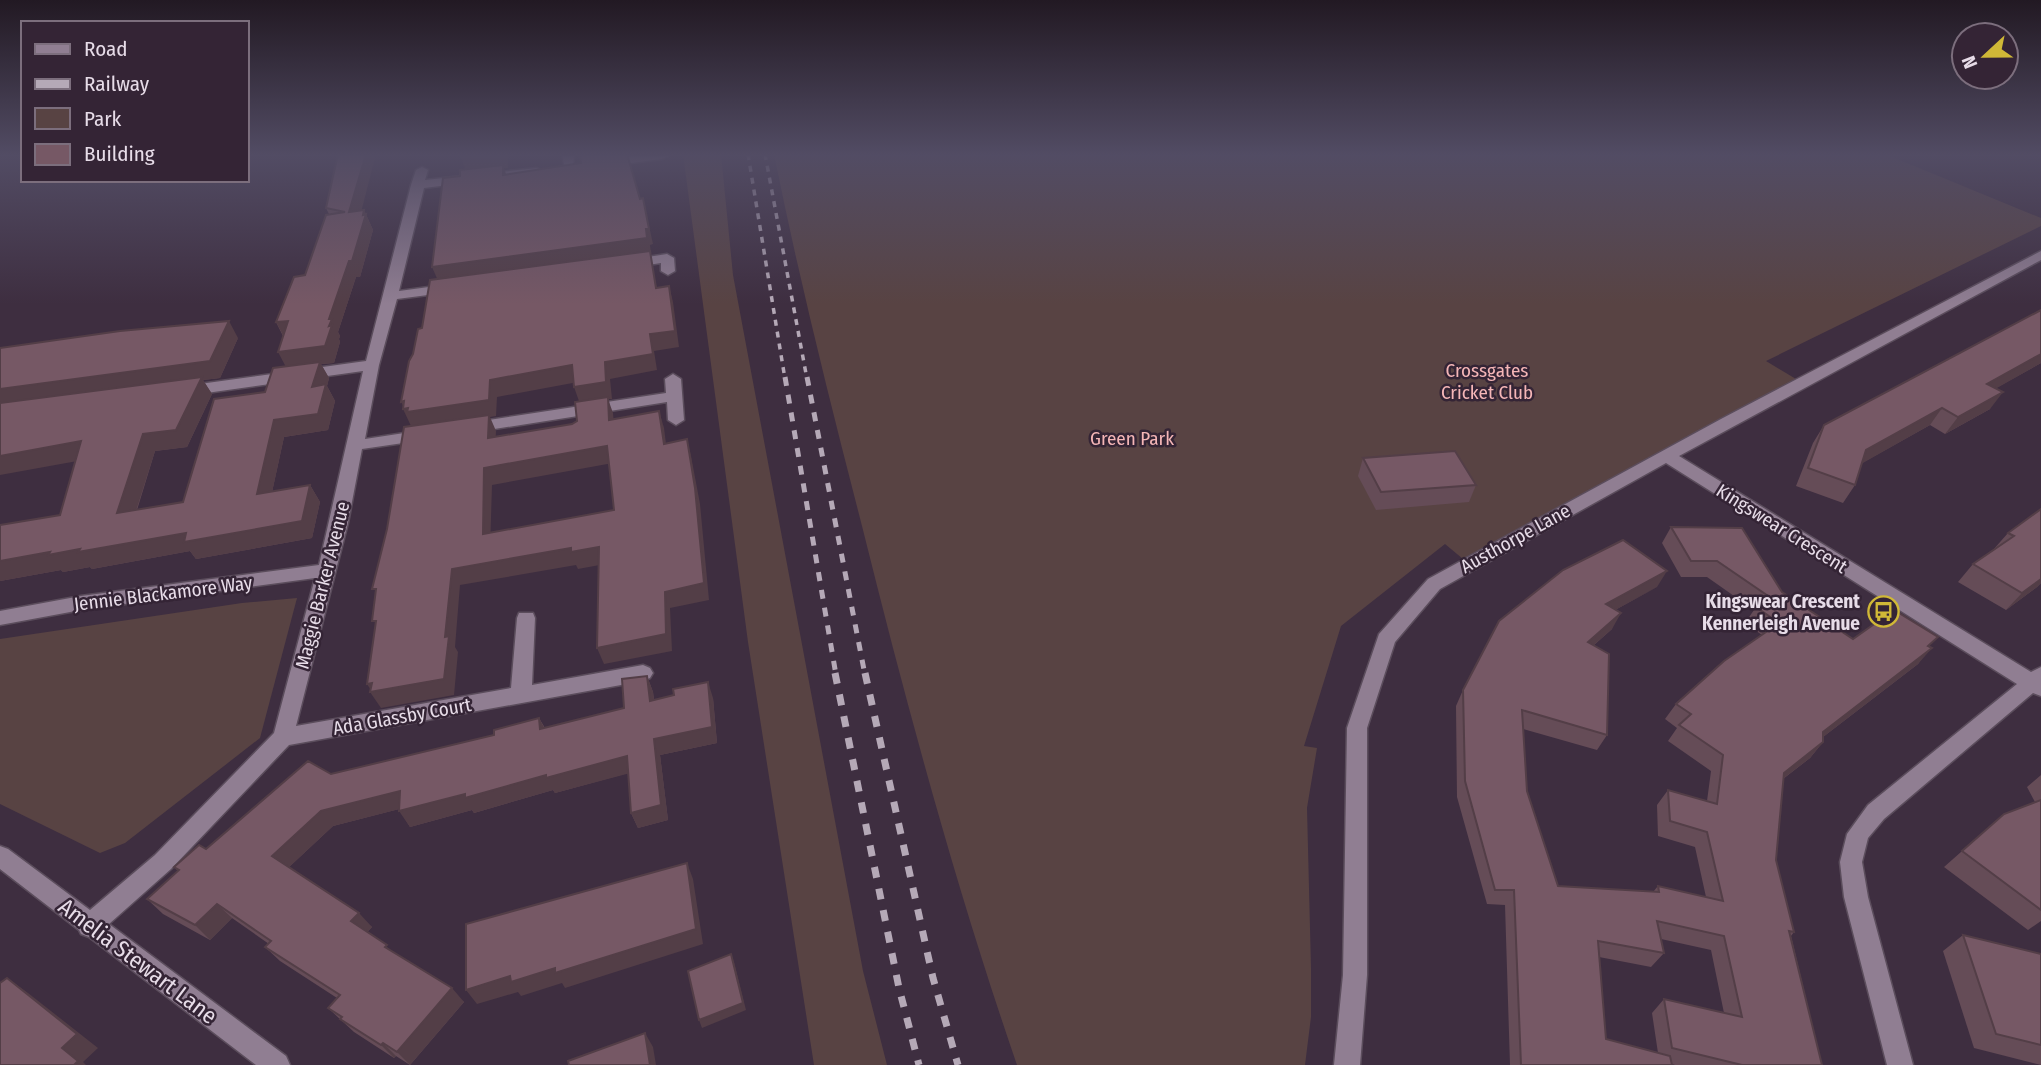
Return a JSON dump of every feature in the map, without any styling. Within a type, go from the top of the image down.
[{"type":"street","name":"Maggie Barker Avenue","points":[[89,926],[163,862],[283,737],[327,570],[357,446],[372,365],[413,204]]},
{"type":"street","name":"Austhorpe Lane","points":[[1347,1065],[1355,975],[1357,728],[1386,639],[1434,584],[1666,455],[2041,255]]},
{"type":"street","points":[[612,266],[667,258]]},
{"type":"street","points":[[391,296],[460,287]]},
{"type":"street","points":[[173,393],[372,365]]},
{"type":"street","points":[[357,446],[673,387],[676,420]]},
{"type":"street","name":"Kingswear Crescent","points":[[1666,455],[2038,682]]},
{"type":"street","name":"Jennie Blackamore Way","points":[[0,618],[44,608],[259,582],[327,570]]},
{"type":"street","points":[[521,696],[526,618]]},
{"type":"street","name":"Ada Glassby Court","points":[[283,737],[643,673]]},
{"type":"street","points":[[1900,1065],[1856,897],[1851,862],[1858,834],[1876,812],[2038,682]]},
{"type":"street","name":"Amelia Stewart Lane","points":[[0,856],[276,1065]]},
{"type":"green space","points":[[690,204],[726,204],[733,275],[863,971],[887,1065],[814,1065],[748,642]]},
{"type":"green space","name":"Green Park","points":[[785,204],[2006,204],[2041,218],[2041,226],[1766,361],[1801,382],[1469,564],[1445,544],[1341,626],[1304,746],[1317,748],[1307,808],[1311,1017],[1305,1065],[1017,1065],[953,864],[897,662],[838,433]]},
{"type":"green space","points":[[297,598],[260,738],[125,843],[100,853],[0,804],[0,639],[242,603]]},
{"type":"building","points":[[327,204],[351,204],[349,212],[364,210],[363,215],[366,214],[352,261],[349,261],[329,319],[332,319],[329,326],[332,325],[325,346],[278,352],[288,321],[276,322],[294,277],[305,275],[326,215],[345,212],[326,208]]},
{"type":"building","points":[[440,204],[644,204],[649,229],[646,229],[647,238],[432,267]]},
{"type":"building","points":[[650,251],[656,288],[669,286],[675,331],[650,334],[653,354],[605,362],[606,382],[574,387],[572,365],[490,380],[489,400],[407,412],[408,408],[403,409],[404,401],[401,402],[409,361],[418,329],[422,328],[430,280]]},
{"type":"building","points":[[2041,310],[2041,354],[1987,384],[2003,392],[1958,417],[1942,408],[1866,450],[1855,485],[1808,468],[1824,425]]},
{"type":"building","points":[[229,321],[210,361],[0,389],[0,348],[120,331]]},
{"type":"building","points":[[320,362],[312,387],[326,384],[318,414],[274,420],[257,494],[310,485],[302,521],[184,542],[186,533],[78,552],[80,549],[0,561],[0,525],[60,515],[81,441],[0,456],[0,403],[202,377],[176,430],[143,434],[117,513],[183,502],[214,399],[265,392],[273,368]]},
{"type":"building","points":[[608,397],[609,420],[659,411],[664,444],[687,439],[695,488],[704,583],[665,592],[666,634],[597,648],[599,547],[571,552],[571,548],[452,569],[444,679],[370,692],[372,683],[367,684],[376,621],[372,621],[376,589],[372,589],[387,529],[404,427],[489,415],[488,438],[572,424],[577,421],[575,402]],"holes":[[[607,446],[614,510],[483,534],[484,468]]]},
{"type":"building","points":[[1455,451],[1476,485],[1381,492],[1363,458]]},
{"type":"building","points":[[2041,509],[2041,579],[2022,593],[1973,564],[2014,536],[2008,533]]},
{"type":"building","points":[[1671,527],[1742,528],[1782,592],[1853,639],[1894,610],[1938,637],[1928,646],[1932,648],[1823,732],[1823,742],[1784,773],[1776,860],[1794,932],[1789,931],[1822,1065],[1742,1065],[1672,1048],[1664,999],[1742,1017],[1724,936],[1657,921],[1664,953],[1598,941],[1606,1039],[1670,1056],[1672,1065],[1521,1065],[1514,890],[1495,890],[1465,781],[1463,690],[1499,621],[1563,570],[1623,540],[1667,571],[1606,604],[1621,613],[1588,642],[1609,654],[1607,735],[1522,710],[1527,791],[1558,886],[1659,892],[1658,886],[1723,901],[1707,832],[1670,821],[1668,790],[1717,804],[1723,755],[1679,725],[1691,714],[1676,704],[1724,661],[1779,623],[1756,607],[1771,598],[1717,561],[1691,561]]},
{"type":"building","points":[[647,676],[650,701],[674,695],[673,689],[708,682],[712,727],[654,739],[661,805],[631,813],[627,756],[465,798],[465,794],[399,811],[400,791],[321,811],[272,856],[359,913],[351,921],[387,945],[385,947],[452,988],[397,1052],[340,1019],[342,1017],[328,1008],[340,995],[265,947],[271,941],[217,904],[195,925],[147,899],[179,870],[174,867],[199,845],[206,849],[308,761],[331,774],[494,735],[494,730],[539,718],[540,729],[624,708],[622,679]]},
{"type":"building","points":[[2041,800],[2041,910],[1962,851],[2004,814]]},
{"type":"building","points":[[687,863],[696,929],[555,973],[555,968],[511,982],[510,976],[466,990],[466,924]]},
{"type":"building","points":[[1963,935],[2041,954],[2041,1045],[1996,1034]]},
{"type":"building","points":[[731,954],[743,1003],[699,1020],[688,971]]},
{"type":"building","points":[[7,978],[77,1034],[62,1048],[78,1061],[74,1065],[0,1065],[0,983]]},
{"type":"building","points":[[645,1033],[650,1065],[569,1065],[568,1061]]},
{"type":"railway","points":[[756,204],[785,379]]},
{"type":"railway","points":[[774,204],[807,379]]},
{"type":"railway","points":[[785,377],[836,675]]},
{"type":"railway","points":[[807,377],[865,675]]},
{"type":"railway","points":[[835,673],[899,988],[919,1065]]},
{"type":"railway","points":[[865,673],[933,978],[958,1065]]},
{"type":"place","name":"Kingswear Crescent Kennerleigh Avenue","points":[[1883,612]]},
{"type":"park label","name":"Crossgates Cricket Club","points":[[1487,381]]}]
